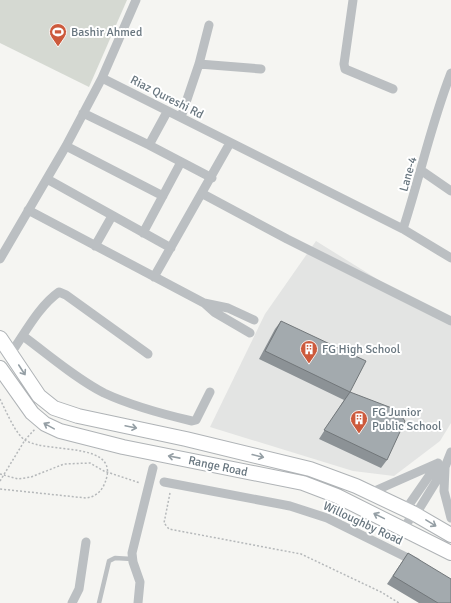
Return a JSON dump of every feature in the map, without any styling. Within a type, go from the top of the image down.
[{"type":"main road","points":[[0,338],[39,396],[54,408],[67,414],[186,439],[310,469],[412,512],[451,535]]},
{"type":"main road","name":"Range Road","points":[[0,368],[32,413],[42,421],[60,431],[123,447],[303,483],[336,496],[451,553]]},
{"type":"street","points":[[1,254],[66,146],[102,78],[136,0]]},
{"type":"street","points":[[353,0],[344,64],[345,70],[393,89]]},
{"type":"street","points":[[180,117],[199,64],[209,25]]},
{"type":"street","points":[[199,64],[261,69]]},
{"type":"street","name":"Lane-4","points":[[403,229],[422,171],[436,111],[451,73]]},
{"type":"street","name":"Riaz Qureshi Rd","points":[[102,78],[167,112],[180,117],[403,229]]},
{"type":"street","points":[[149,145],[167,112]]},
{"type":"street","points":[[83,113],[212,178]]},
{"type":"street","points":[[154,276],[203,194],[230,143]]},
{"type":"street","points":[[66,146],[163,196]]},
{"type":"street","points":[[143,233],[181,162]]},
{"type":"street","points":[[422,171],[451,191]]},
{"type":"street","points":[[47,179],[171,248]]},
{"type":"street","points":[[203,194],[287,239],[451,321]]},
{"type":"street","points":[[28,210],[204,302],[228,308],[254,320]]},
{"type":"street","points":[[95,246],[112,216]]},
{"type":"street","points":[[403,229],[451,258]]},
{"type":"street","points":[[11,353],[48,302],[59,292],[66,295],[148,354]]},
{"type":"street","points":[[204,302],[214,312],[250,333]]},
{"type":"street","points":[[23,336],[59,364],[103,392],[152,411],[192,421],[196,420],[210,392]]},
{"type":"street","points":[[404,529],[412,512],[449,454]]},
{"type":"street","points":[[370,493],[442,465]]},
{"type":"street","points":[[442,465],[444,491],[451,518]]},
{"type":"street","points":[[138,603],[140,582],[132,559],[133,547],[153,468]]},
{"type":"street","name":"Willoughby Road","points":[[168,483],[290,506],[327,518],[427,569]]},
{"type":"street","points":[[72,603],[79,589],[86,542]]},
{"type":"lane","points":[[99,603],[109,561],[115,558],[132,559]]},
{"type":"path","points":[[0,399],[18,433],[25,440],[37,444],[97,455],[105,462],[107,473],[100,491],[91,497],[86,498],[0,489]]},
{"type":"path","points":[[0,480],[25,440],[42,421]]},
{"type":"path","points":[[0,474],[12,478],[24,478],[61,464],[90,463],[107,473],[149,486]]},
{"type":"path","points":[[168,483],[164,523],[169,529],[301,554],[381,592],[399,603]]},
{"type":"shaded area","name":"Bashir Ahmed","points":[[0,0],[127,0],[89,87],[0,43]]},
{"type":"shaded area","points":[[316,241],[451,325],[451,423],[440,441],[394,476],[353,471],[210,427],[265,314]]},
{"type":"building","name":"FG High School","points":[[281,321],[366,361],[350,392],[265,351]]},
{"type":"building","name":"FG Junior Public School","points":[[350,392],[397,410],[405,421],[387,460],[324,430]]},
{"type":"building","points":[[408,553],[451,579],[451,603],[438,603],[393,576]]},
{"type":"place","name":"Bashir Ahmed","points":[[58,47]]},
{"type":"place","name":"FG High School","points":[[309,364]]},
{"type":"place","name":"FG Junior Public School","points":[[359,434]]}]
